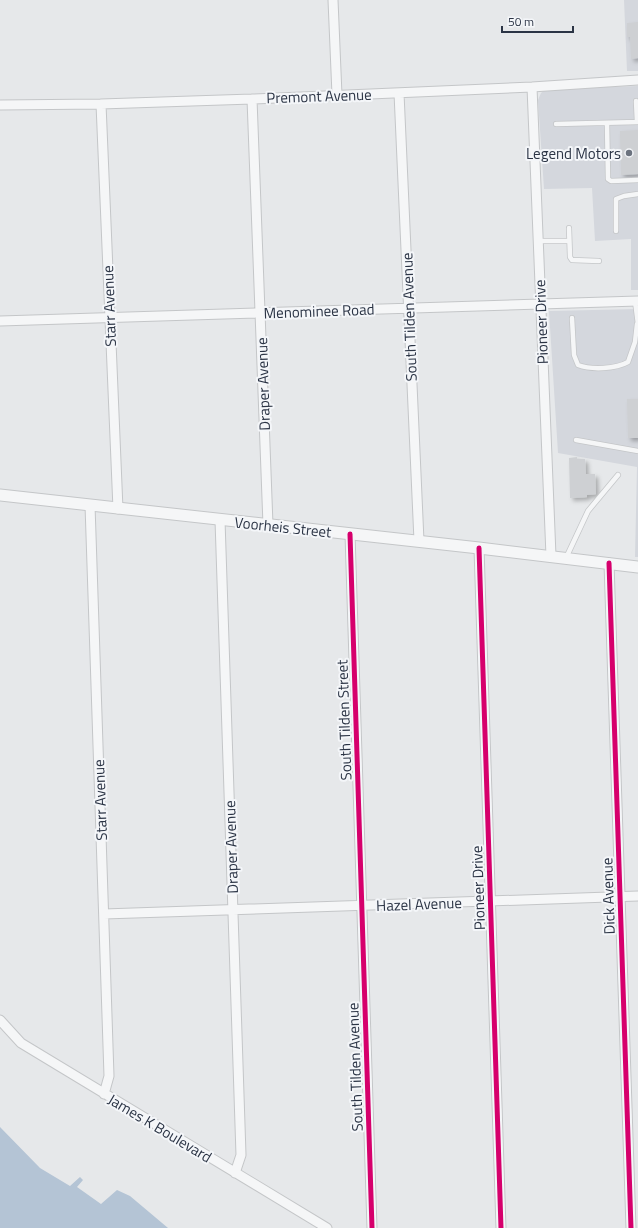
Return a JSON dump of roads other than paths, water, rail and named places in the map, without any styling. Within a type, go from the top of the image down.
[{"type":"street","points":[[332,0],[337,95]]},
{"type":"street","name":"Premont Avenue","points":[[0,105],[101,104],[400,93],[532,87],[638,80]]},
{"type":"street","name":"Pioneer Drive","points":[[532,87],[551,556]]},
{"type":"street","name":"South Tilden Avenue","points":[[400,93],[419,541]]},
{"type":"street","name":"Draper Avenue","points":[[252,98],[268,525]]},
{"type":"street","name":"Starr Avenue","points":[[101,104],[118,509]]},
{"type":"street","name":"Menominee Road","points":[[0,322],[637,301]]},
{"type":"street","name":"Voorheis Street","points":[[0,495],[419,541],[638,567]]},
{"type":"street","name":"Starr Avenue","points":[[90,505],[109,1076],[104,1094]]},
{"type":"street","name":"Draper Avenue","points":[[220,520],[240,1155],[235,1173]]},
{"type":"street","name":"South Tilden Street","points":[[350,534],[362,906]]},
{"type":"street","name":"Pioneer Drive","points":[[479,548],[501,1228]]},
{"type":"street","name":"Dick Avenue","points":[[609,563],[631,1228]]},
{"type":"street","name":"Hazel Avenue","points":[[104,914],[638,896]]},
{"type":"street","name":"South Tilden Avenue","points":[[362,906],[372,1228]]},
{"type":"street","name":"James K Boulevard","points":[[0,1020],[21,1044],[327,1228]]},
{"type":"lane","points":[[556,124],[637,122],[636,101]]},
{"type":"lane","points":[[607,123],[608,179],[611,181],[638,180]]},
{"type":"lane","points":[[616,231],[616,199],[638,194]]},
{"type":"lane","points":[[569,228],[569,241],[572,260],[599,261]]},
{"type":"lane","points":[[538,241],[569,241]]},
{"type":"lane","points":[[572,318],[574,355],[578,365],[584,367],[616,366],[628,362],[635,342],[637,301]]},
{"type":"lane","points":[[576,440],[638,451]]},
{"type":"lane","points":[[566,558],[588,511],[618,476]]},
{"type":"water","points":[[0,1127],[40,1168],[70,1186],[80,1177],[83,1180],[77,1187],[101,1204],[117,1190],[130,1196],[168,1228],[0,1228]]},
{"type":"place","name":"Legend Motors","points":[[629,153]]}]
